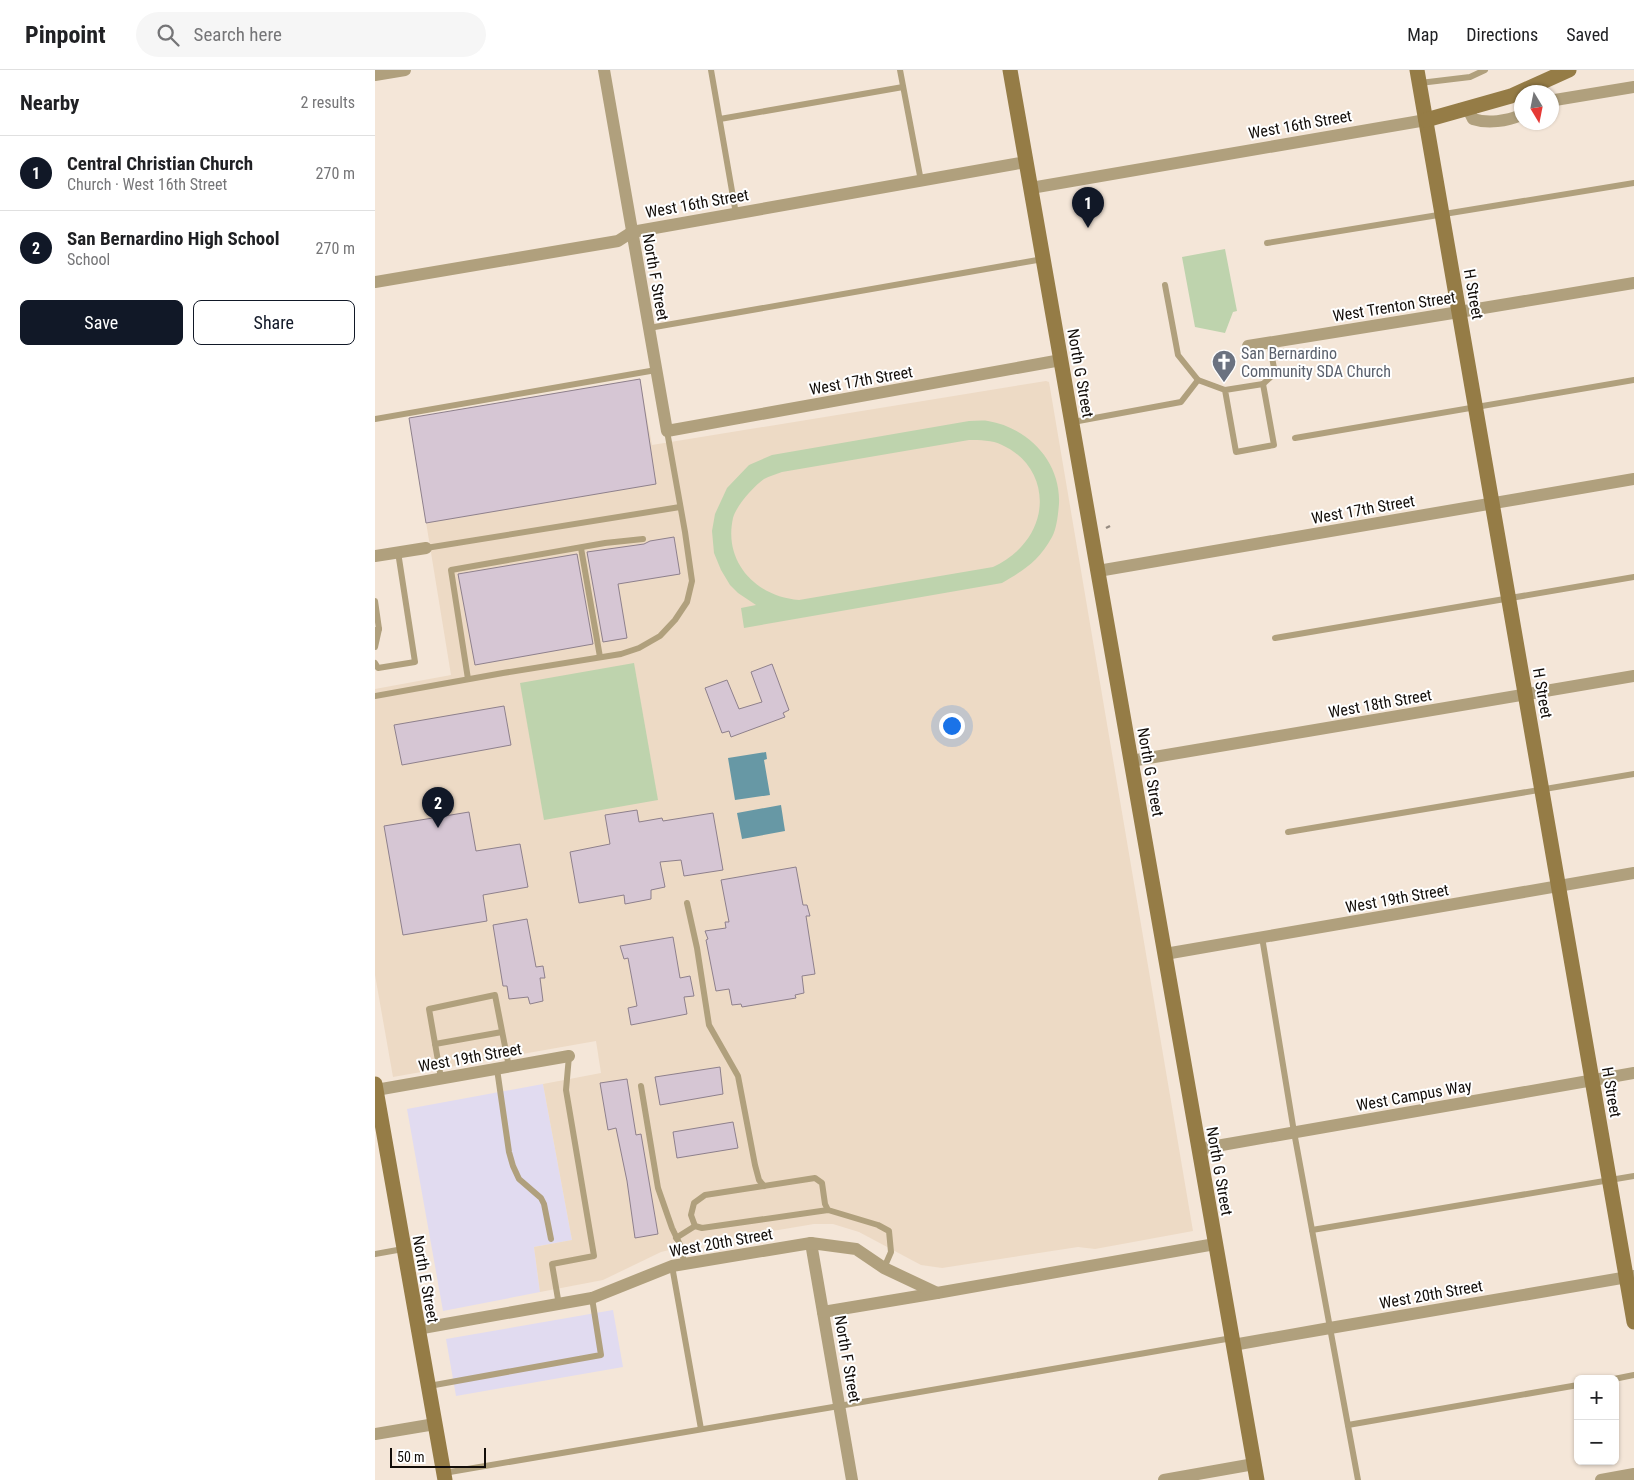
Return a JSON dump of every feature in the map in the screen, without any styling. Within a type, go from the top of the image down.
[{"type":"street","points":[[375,75],[405,70]]},
{"type":"street","name":"North F Street","points":[[604,70],[667,431]]},
{"type":"street","name":"North G Street","points":[[1010,70],[1257,1480]]},
{"type":"street","name":"West 16th Street","points":[[1031,188],[1426,120],[1511,96],[1569,70]]},
{"type":"street","name":"H Street","points":[[1418,77],[1609,1180],[1630,1277],[1634,1322]]},
{"type":"street","points":[[1559,99],[1634,87]]},
{"type":"street","points":[[1468,109],[1473,119],[1478,121],[1514,118]]},
{"type":"street","name":"West 16th Street","points":[[375,282],[618,241],[632,232],[1026,162]]},
{"type":"street","name":"West Trenton Street","points":[[1248,346],[1634,283]]},
{"type":"street","name":"West 17th Street","points":[[667,431],[1061,360]]},
{"type":"street","name":"West 17th Street","points":[[1098,571],[1634,479]]},
{"type":"street","points":[[375,556],[426,548]]},
{"type":"street","name":"West 18th Street","points":[[1131,761],[1634,676]]},
{"type":"street","name":"West 19th Street","points":[[1165,954],[1634,874]]},
{"type":"street","name":"West 19th Street","points":[[375,1087],[441,1078],[569,1056]]},
{"type":"street","name":"West Campus Way","points":[[1199,1149],[1634,1073]]},
{"type":"street","name":"North E Street","points":[[375,1087],[444,1476]]},
{"type":"street","name":"North F Street","points":[[811,1243],[852,1480]]},
{"type":"street","name":"West 20th Street","points":[[417,1328],[559,1305],[591,1298],[678,1265],[811,1243],[856,1249],[884,1268],[937,1293]]},
{"type":"street","points":[[823,1312],[1215,1244]]},
{"type":"street","name":"West 20th Street","points":[[1233,1342],[1330,1328],[1630,1277]]},
{"type":"street","points":[[375,1434],[435,1424]]},
{"type":"street","points":[[1164,1480],[1254,1464]]},
{"type":"street","points":[[1601,1480],[1634,1474]]},
{"type":"lane","points":[[711,70],[736,214]]},
{"type":"lane","points":[[900,70],[921,180]]},
{"type":"lane","points":[[1418,77],[1470,77],[1485,70]]},
{"type":"lane","points":[[719,119],[903,87]]},
{"type":"lane","points":[[1267,243],[1634,183]]},
{"type":"lane","points":[[649,328],[1043,259]]},
{"type":"lane","points":[[1165,285],[1178,355],[1197,380],[1225,390],[1263,384],[1275,373],[1269,342]]},
{"type":"lane","points":[[375,419],[656,370]]},
{"type":"lane","points":[[1071,422],[1181,402],[1197,380]]},
{"type":"lane","points":[[1295,438],[1634,380]]},
{"type":"lane","points":[[1225,390],[1236,452],[1274,445],[1263,384]]},
{"type":"lane","points":[[375,696],[600,657],[639,648],[659,636],[675,620],[687,602],[692,581],[667,431]]},
{"type":"lane","points":[[426,548],[680,506]]},
{"type":"lane","points":[[468,679],[451,570],[643,539]]},
{"type":"lane","points":[[581,548],[600,657]]},
{"type":"lane","points":[[375,663],[378,668],[415,662],[398,552]]},
{"type":"lane","points":[[1275,638],[1634,577]]},
{"type":"lane","points":[[375,601],[377,629],[375,647]]},
{"type":"lane","points":[[1288,832],[1634,774]]},
{"type":"lane","points":[[687,902],[697,948],[709,1025],[738,1076],[755,1165],[759,1180],[764,1186]]},
{"type":"lane","points":[[1262,937],[1312,1230],[1358,1480]]},
{"type":"lane","points":[[441,1078],[429,1008],[495,995],[502,1032],[509,1152],[519,1179],[541,1198],[544,1204],[551,1239]]},
{"type":"lane","points":[[435,1044],[502,1032]]},
{"type":"lane","points":[[559,1305],[552,1264],[594,1256],[566,1090],[569,1056]]},
{"type":"lane","points":[[641,1086],[658,1188],[682,1249],[678,1265],[701,1429]]},
{"type":"lane","points":[[1312,1230],[1634,1176]]},
{"type":"lane","points":[[695,1226],[691,1215],[693,1203],[705,1195],[815,1178],[822,1183],[825,1204],[828,1210]]},
{"type":"lane","points":[[677,1238],[695,1226],[702,1228],[828,1210],[889,1230],[891,1252],[884,1268]]},
{"type":"lane","points":[[375,1254],[403,1249]]},
{"type":"lane","points":[[428,1386],[601,1355],[591,1298]]},
{"type":"lane","points":[[444,1476],[701,1429],[1233,1342]]},
{"type":"lane","points":[[1619,1378],[1634,1375]]},
{"type":"lane","points":[[1348,1424],[1574,1386]]},
{"type":"path","points":[[1106,528],[1110,526]]},
{"type":"shaded area","points":[[640,379],[652,445],[1049,382],[1193,1231],[1095,1249],[1078,1247],[942,1268],[921,1265],[859,1232],[833,1224],[814,1224],[694,1244],[661,1252],[603,1280],[540,1292],[534,1247],[572,1240],[543,1084],[601,1073],[596,1041],[393,1077],[375,975],[375,689],[451,675],[409,418]]},
{"type":"shaded area","points":[[543,1084],[572,1240],[534,1247],[540,1292],[443,1311],[407,1109]]},
{"type":"shaded area","points":[[613,1310],[623,1367],[456,1396],[446,1339]]},
{"type":"green space","points":[[1225,249],[1237,311],[1233,312],[1225,333],[1195,327],[1182,257]]},
{"type":"green space","points":[[969,421],[988,421],[1003,425],[1017,431],[1040,449],[1055,474],[1059,504],[1054,533],[1036,559],[1002,583],[744,628],[741,608],[756,605],[730,585],[721,570],[714,553],[712,531],[715,514],[727,488],[749,465],[772,455]],"holes":[[[969,440],[998,443],[1016,453],[1027,464],[1035,477],[1039,491],[1040,505],[1037,520],[1031,534],[1015,553],[997,565],[799,600],[784,597],[757,585],[738,563],[733,549],[731,534],[733,518],[738,508],[755,486],[766,478],[782,472]]]},
{"type":"green space","points":[[634,663],[658,800],[544,820],[520,683]]},
{"type":"water","points":[[766,752],[767,759],[764,760],[770,795],[735,800],[728,758]]},
{"type":"water","points":[[781,805],[785,831],[742,839],[737,813]]},
{"type":"building","points":[[640,379],[656,484],[426,523],[409,418]]},
{"type":"building","points":[[674,537],[680,574],[618,584],[627,638],[603,642],[587,552],[644,544],[650,541]]},
{"type":"building","points":[[577,554],[593,644],[475,665],[458,574]]},
{"type":"building","points":[[772,664],[789,710],[783,713],[785,717],[731,737],[729,731],[722,733],[705,688],[727,680],[739,709],[762,702],[751,672]]},
{"type":"building","points":[[504,706],[511,745],[402,765],[394,725]]},
{"type":"building","points":[[637,810],[639,822],[662,818],[663,821],[713,813],[723,870],[684,876],[681,860],[660,862],[665,887],[651,890],[651,899],[625,904],[624,895],[579,903],[570,852],[610,844],[605,815]]},
{"type":"building","points":[[469,812],[476,851],[520,844],[528,887],[483,895],[487,921],[403,935],[384,826]]},
{"type":"building","points":[[796,867],[803,905],[807,905],[810,916],[806,916],[815,974],[802,976],[804,993],[795,995],[796,998],[742,1007],[741,1004],[732,1005],[729,989],[716,991],[706,940],[708,939],[705,931],[726,928],[725,922],[729,922],[721,880]]},
{"type":"building","points":[[527,919],[536,967],[543,966],[545,978],[540,978],[543,1001],[530,1004],[528,997],[509,999],[507,986],[503,986],[493,925]]},
{"type":"building","points":[[673,937],[680,978],[690,976],[694,996],[684,997],[687,1014],[631,1025],[628,1008],[637,1006],[628,958],[624,959],[620,946]]},
{"type":"building","points":[[720,1067],[723,1094],[660,1105],[655,1077]]},
{"type":"building","points":[[627,1079],[636,1135],[641,1134],[658,1234],[635,1238],[627,1181],[616,1128],[608,1130],[600,1083]]},
{"type":"building","points":[[733,1122],[738,1148],[677,1158],[673,1132]]},
{"type":"place","name":"Central Christian Church","points":[[1088,228]]},
{"type":"place","name":"San Bernardino Community SDA Church","points":[[1224,383]]},
{"type":"place","name":"San Bernardino High School","points":[[438,828]]}]
